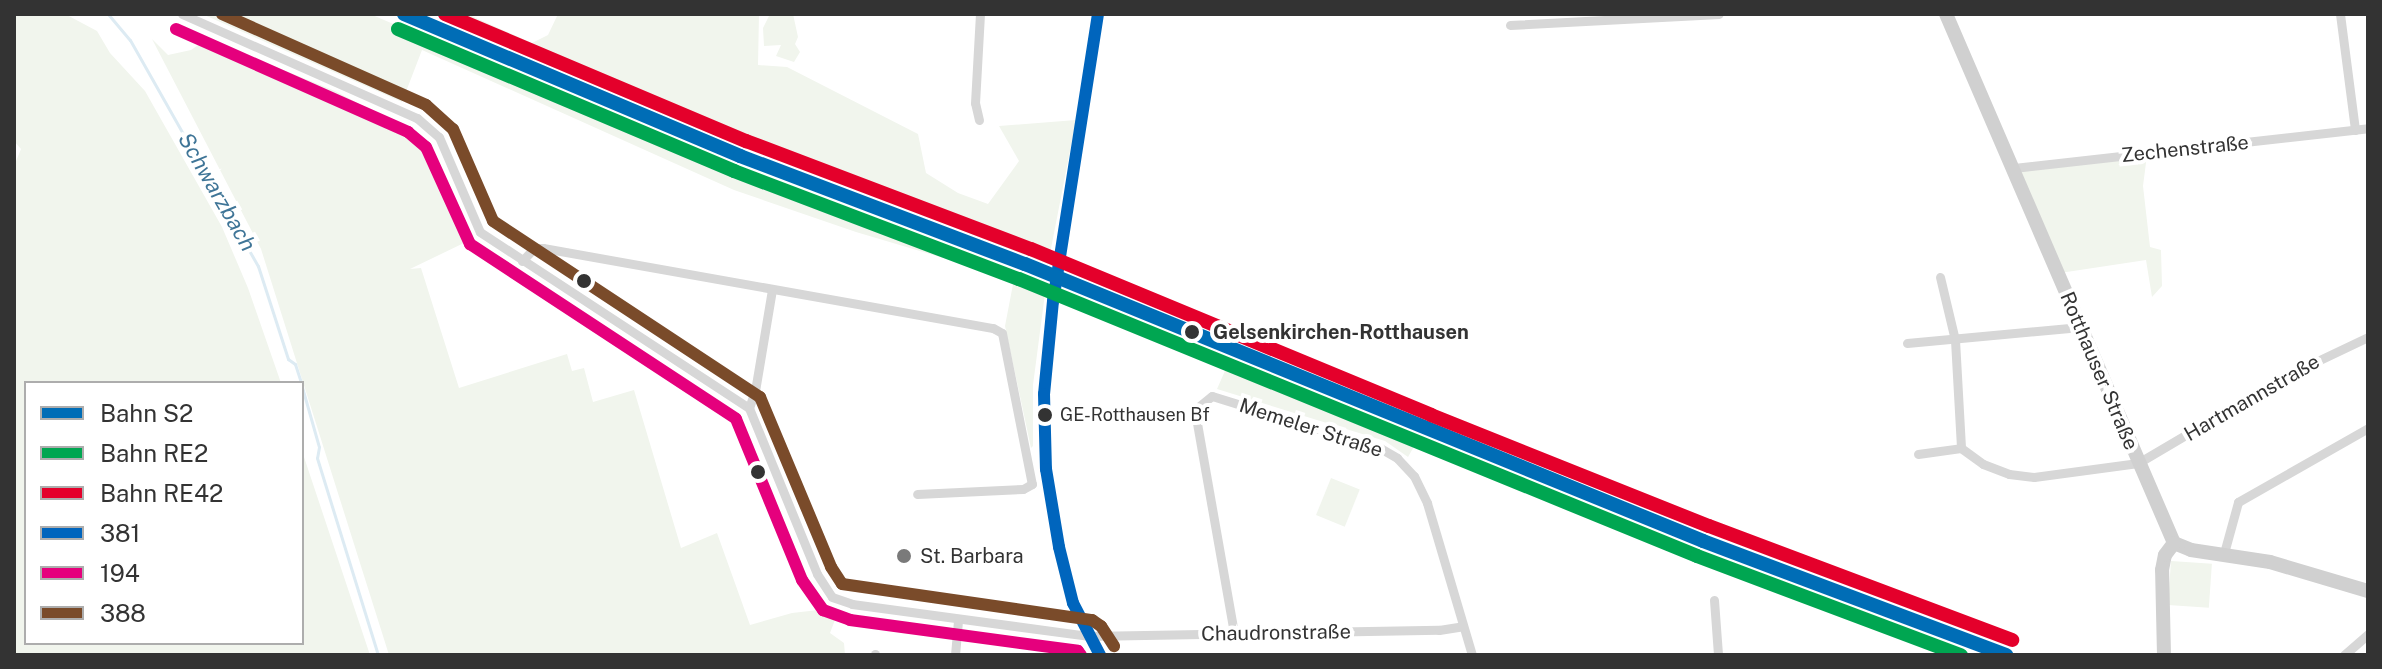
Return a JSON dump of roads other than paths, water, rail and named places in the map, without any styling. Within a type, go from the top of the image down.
[{"type":"main road","name":"Rotthauser Straße","points":[[1946,14],[2174,543]]},
{"type":"main road","points":[[2164,655],[2162,570],[2165,555],[2174,543],[2191,550],[2270,562],[2368,591]]},
{"type":"street","points":[[182,14],[402,111],[430,127],[445,149],[480,232],[749,408],[755,391],[772,289]]},
{"type":"street","points":[[979,120],[975,103],[980,14]]},
{"type":"street","points":[[1098,14],[1060,253],[1044,383],[1046,469],[1062,561],[1073,603],[1100,655]]},
{"type":"street","points":[[1510,25],[1614,16],[1719,14]]},
{"type":"street","points":[[2340,14],[2355,130]]},
{"type":"street","name":"Zechenstraße","points":[[2014,168],[2368,128]]},
{"type":"street","points":[[522,261],[534,248],[543,248],[993,328],[1002,333],[1032,484],[1023,489],[917,494]]},
{"type":"street","points":[[1940,277],[1955,340],[1961,448]]},
{"type":"street","points":[[1907,343],[2080,327]]},
{"type":"street","name":"Hartmannstraße","points":[[2138,463],[2284,377],[2368,337]]},
{"type":"street","name":"Memeler Straße","points":[[1234,633],[1196,418],[1197,408],[1212,396],[1380,448],[1397,458],[1414,476],[1427,503],[1472,655]]},
{"type":"street","name":"Chaudronstraße","points":[[749,408],[817,574],[832,597],[852,604],[1088,636],[1439,630],[1463,626]]},
{"type":"street","points":[[2224,553],[2238,502],[2368,428]]},
{"type":"street","points":[[1918,454],[1961,448],[1983,464],[2009,474],[2034,477],[2138,463]]},
{"type":"street","points":[[1714,600],[1718,655]]},
{"type":"street","points":[[955,655],[958,619]]},
{"type":"street","points":[[2344,655],[2368,634]]},
{"type":"waterway","name":"Schwarzbach","points":[[108,14],[130,40],[258,266],[288,359],[295,364],[300,381]]},
{"type":"waterway","name":"Schwarzbach","points":[[304,394],[319,447],[317,458],[378,655]]},
{"type":"rail line","name":"S2","points":[[404,14],[740,156],[1025,264],[1703,541],[2006,655]]},
{"type":"rail line","name":"RE42","points":[[445,14],[746,141],[1031,249],[1431,415],[1709,526],[2012,640]]},
{"type":"rail line","name":"RE2","points":[[398,29],[734,171],[1019,279],[1697,556],[1961,655]]},
{"type":"place","name":"Gelsenkirchen-Rotthausen","points":[[1192,332]]},
{"type":"place","name":"GE-Rotthausen Bf","points":[[1045,415]]},
{"type":"place","name":"St. Barbara","points":[[904,556]]}]
